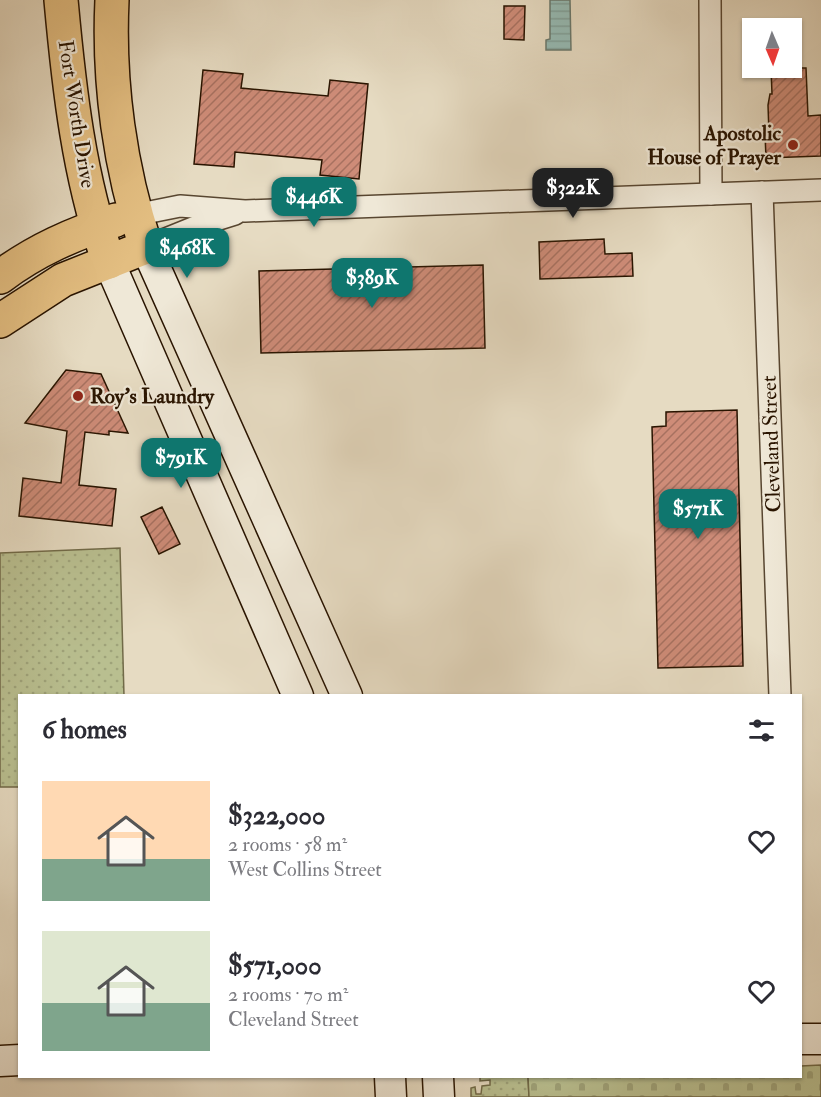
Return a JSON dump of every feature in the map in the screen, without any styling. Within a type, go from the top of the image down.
[{"type":"main road","name":"Fort Worth Drive","points":[[61,0],[69,92],[96,227],[109,262]]},
{"type":"main road","name":"Fort Worth Drive","points":[[112,0],[110,51],[119,133],[135,214],[146,247]]},
{"type":"main road","points":[[0,277],[36,252],[96,227],[135,214]]},
{"type":"main road","points":[[0,321],[63,280],[146,247],[346,694]]},
{"type":"main road","points":[[109,262],[297,694]]},
{"type":"main road","points":[[802,1039],[821,1039]]},
{"type":"main road","points":[[0,1061],[18,1060]]},
{"type":"main road","points":[[390,1078],[391,1097]]},
{"type":"main road","points":[[438,1078],[439,1097]]},
{"type":"street","points":[[710,0],[711,194]]},
{"type":"street","points":[[135,214],[180,206],[244,211],[821,190]]},
{"type":"street","name":"Cleveland Street","points":[[762,192],[780,694]]},
{"type":"street","points":[[146,247],[203,224],[244,211]]},
{"type":"green space","points":[[120,548],[124,694],[18,694],[18,787],[0,787],[0,553]]},
{"type":"green space","points":[[821,1065],[821,1097],[529,1097],[528,1078],[802,1078],[802,1066]]},
{"type":"green space","points":[[480,1078],[528,1078],[529,1097],[471,1097],[471,1088],[475,1087],[476,1094],[481,1094],[482,1086],[490,1085],[490,1080],[480,1081]]},
{"type":"water","points":[[550,0],[570,0],[571,50],[546,50],[546,40],[550,39]]},
{"type":"building","points":[[504,6],[525,6],[524,40],[504,39]]},
{"type":"building","points":[[802,68],[806,68],[808,116],[821,115],[821,156],[766,158],[765,134],[769,134],[768,105],[770,94],[772,94],[771,78],[802,78]]},
{"type":"building","points":[[203,70],[243,74],[241,88],[328,96],[330,80],[368,84],[359,179],[320,175],[322,160],[235,152],[234,167],[194,164]]},
{"type":"building","points":[[604,239],[605,254],[632,253],[633,276],[540,279],[539,242]]},
{"type":"building","points":[[483,265],[485,348],[261,353],[259,271]]},
{"type":"building","points":[[66,370],[101,374],[128,433],[109,431],[109,435],[85,432],[79,485],[116,489],[112,526],[19,516],[23,478],[61,483],[67,431],[25,423]]},
{"type":"building","points":[[737,410],[743,666],[658,668],[652,427],[666,426],[666,412]]},
{"type":"building","points":[[162,507],[180,544],[159,554],[141,517]]},
{"type":"place","name":"Apostolic House of Prayer","points":[[793,145]]},
{"type":"place","name":"Roy's Laundry","points":[[78,396]]}]
